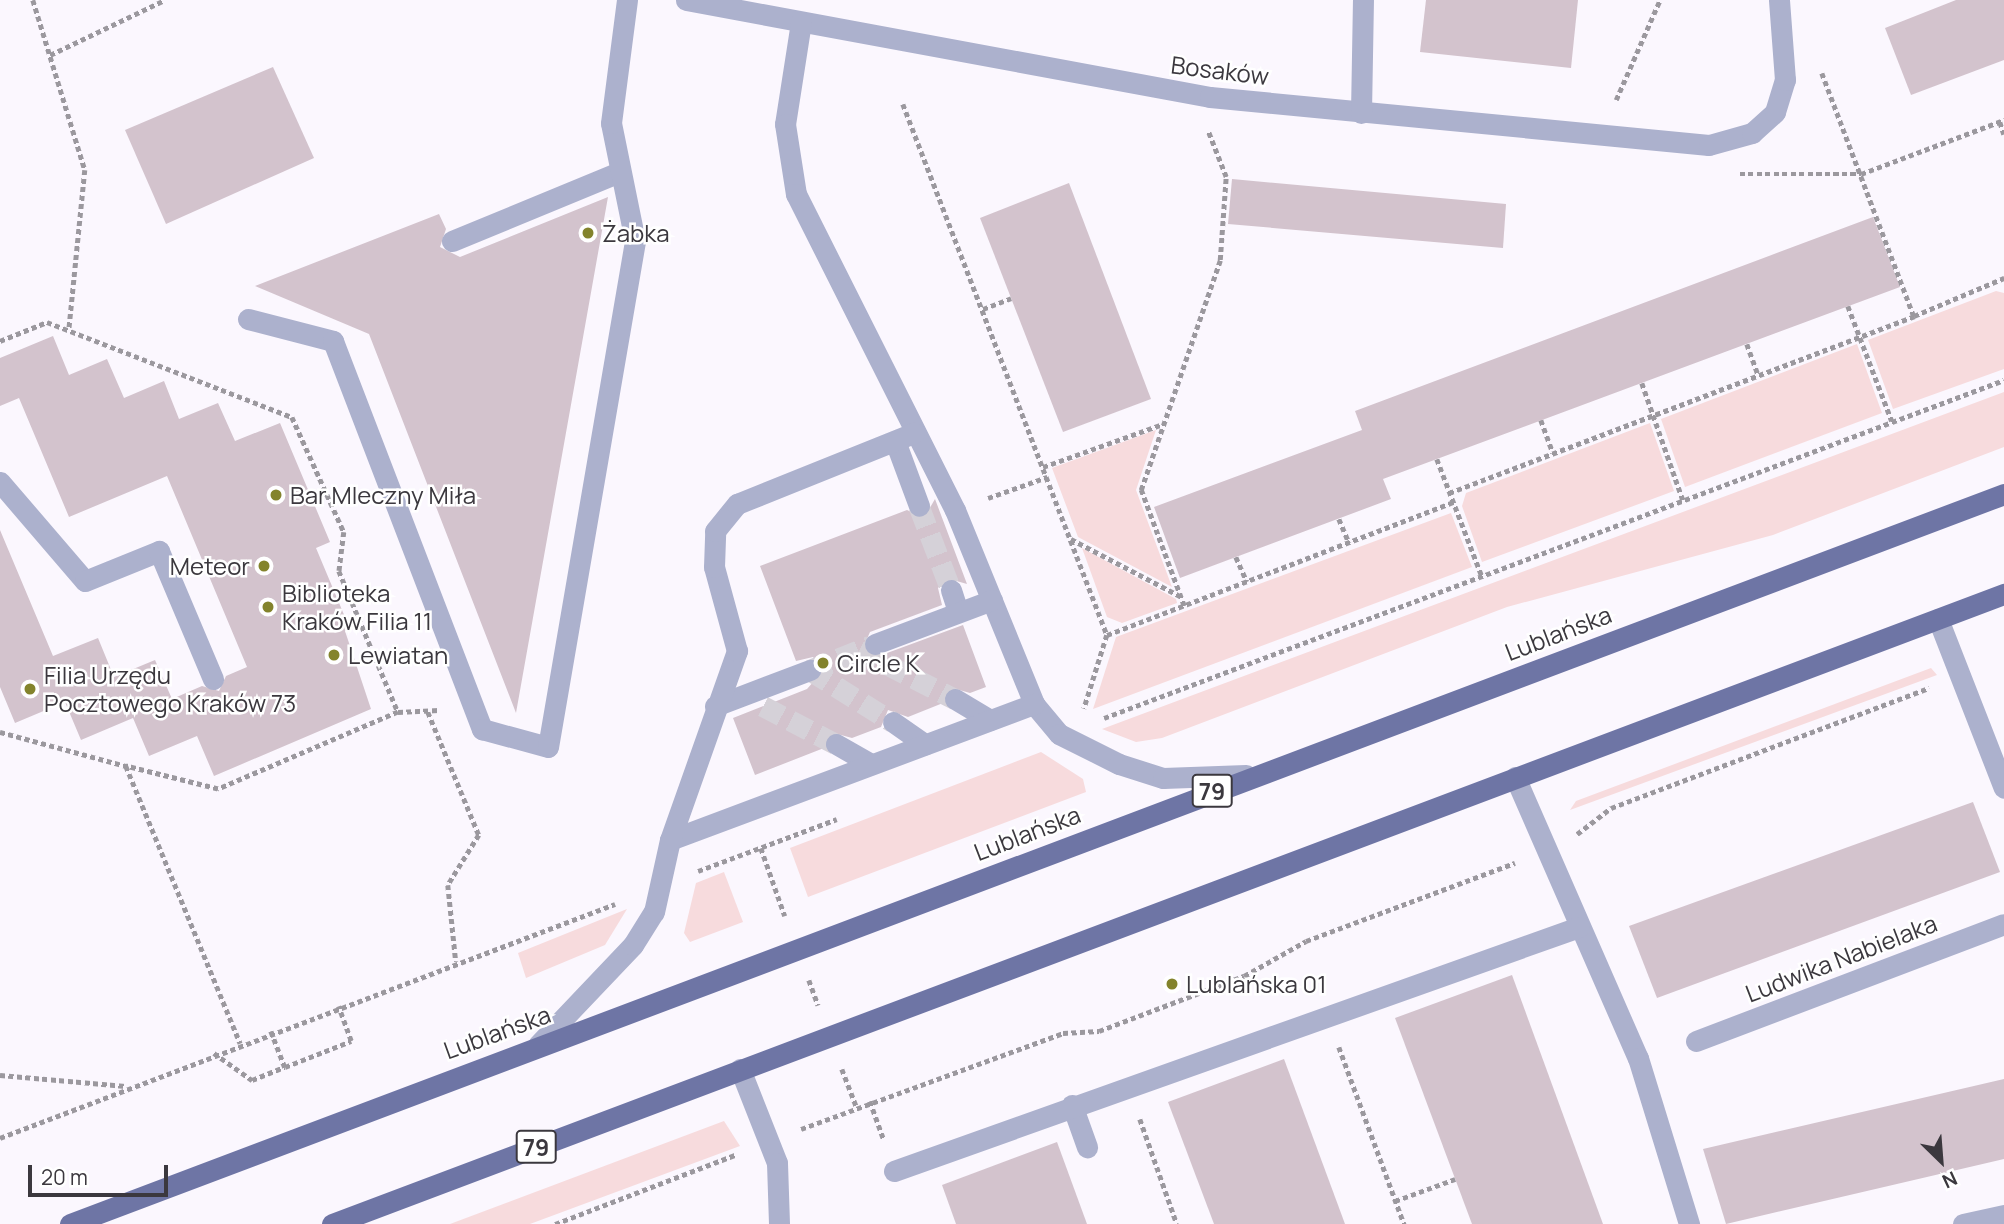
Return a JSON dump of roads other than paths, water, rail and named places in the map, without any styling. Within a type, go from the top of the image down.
[{"type":"main road","name":"Lublańska","points":[[70,1224],[538,1045],[2004,494]]},
{"type":"main road","name":"79","points":[[332,1224],[2004,594]]},
{"type":"street","points":[[248,319],[333,341],[482,729],[548,747],[635,241],[611,123],[627,0]]},
{"type":"street","name":"Bosaków","points":[[686,0],[1117,82],[1362,113],[1709,145],[1752,133],[1775,112],[1782,95],[1779,0]]},
{"type":"street","points":[[1362,113],[1363,0]]},
{"type":"street","points":[[801,22],[785,124],[796,194],[904,437],[955,510],[1034,704],[1079,747],[1152,775],[1213,780],[1257,774]]},
{"type":"street","points":[[452,241],[619,172]]},
{"type":"street","points":[[904,437],[919,506]]},
{"type":"street","points":[[538,1045],[633,945],[654,912],[670,840],[715,706],[737,651],[714,567],[715,531],[737,504],[904,437]]},
{"type":"street","points":[[0,482],[85,581],[159,551],[213,679]]},
{"type":"street","points":[[951,590],[958,612]]},
{"type":"street","points":[[876,644],[992,600]]},
{"type":"street","points":[[1938,619],[2004,788]]},
{"type":"street","points":[[715,706],[810,670]]},
{"type":"street","points":[[743,696],[763,706]]},
{"type":"street","points":[[955,699],[990,720]]},
{"type":"street","points":[[670,840],[1034,704]]},
{"type":"street","points":[[893,722],[925,744]]},
{"type":"street","points":[[835,744],[871,764]]},
{"type":"street","points":[[1515,777],[1638,1058],[1689,1224]]},
{"type":"street","name":"Ludwika Nabielaka","points":[[1696,1041],[2004,924]]},
{"type":"street","points":[[894,1171],[1072,1105],[1579,926]]},
{"type":"street","points":[[740,1069],[770,1141],[779,1224]]},
{"type":"street","points":[[1072,1105],[1087,1147]]},
{"type":"street","points":[[1963,1224],[2004,1215]]},
{"type":"tunnel","points":[[919,506],[951,590]]},
{"type":"tunnel","points":[[810,670],[870,646]]},
{"type":"tunnel","points":[[859,650],[955,699]]},
{"type":"tunnel","points":[[810,670],[893,722]]},
{"type":"tunnel","points":[[763,706],[836,744]]},
{"type":"place","name":"Żabka","points":[[588,233]]},
{"type":"place","name":"Bar Mleczny Miła","points":[[276,495]]},
{"type":"place","name":"Meteor","points":[[264,566]]},
{"type":"place","name":"Biblioteka Kraków Filia 11","points":[[268,607]]},
{"type":"place","name":"Lewiatan","points":[[334,655]]},
{"type":"place","name":"Circle K","points":[[823,663]]},
{"type":"place","name":"Filia Urzędu Pocztowego Kraków 73","points":[[30,689]]},
{"type":"place","name":"Lublańska 01","points":[[1172,984]]}]
